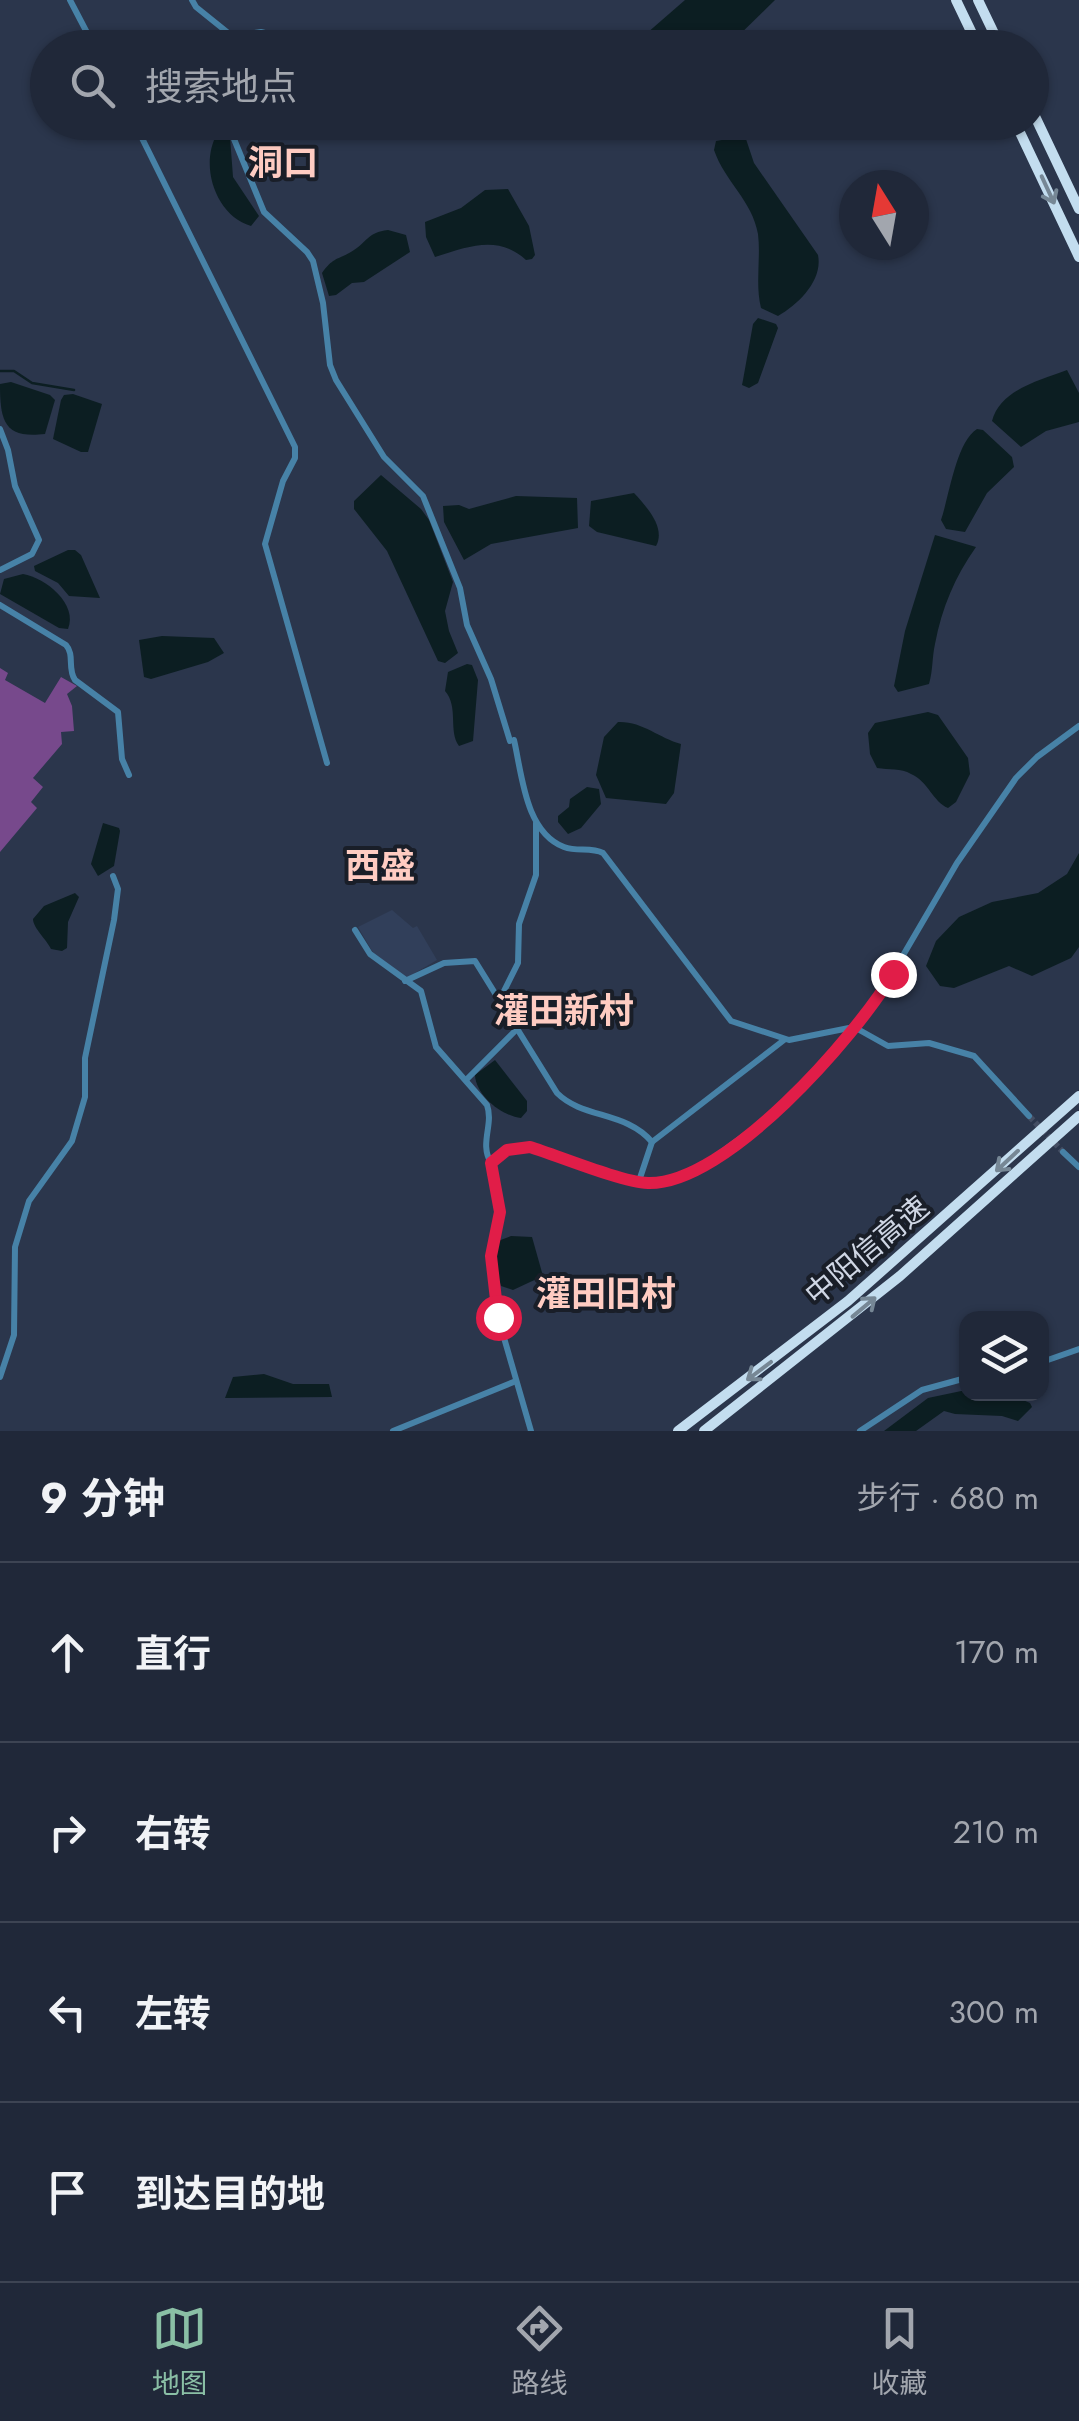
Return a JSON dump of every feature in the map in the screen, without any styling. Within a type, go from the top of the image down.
[{"type":"highway","points":[[956,0],[970,30]]},
{"type":"highway","points":[[978,0],[993,30]]},
{"type":"highway","points":[[1023,140],[1079,258]]},
{"type":"highway","points":[[1046,140],[1079,210]]},
{"type":"highway","name":"中阳信高速","points":[[678,1431],[876,1277],[1079,1096]]},
{"type":"highway","name":"中阳信高速","points":[[704,1431],[886,1288],[1079,1116]]},
{"type":"street","points":[[70,0],[86,30]]},
{"type":"street","points":[[192,0],[225,30]]},
{"type":"street","points":[[143,140],[295,447],[296,458],[283,481],[265,547],[327,764]]},
{"type":"street","points":[[234,140],[264,212],[313,261],[336,380],[384,457],[423,496],[460,588],[467,625],[492,679],[512,740],[536,822],[536,875],[519,924],[518,963],[499,1001]]},
{"type":"street","points":[[0,429],[15,486],[38,540],[32,554],[0,570]]},
{"type":"street","points":[[0,605],[66,644],[74,680],[118,712],[122,759],[130,775]]},
{"type":"street","points":[[491,1163],[507,1150],[530,1147],[639,1182],[660,1182],[700,1168],[785,1105],[874,1005],[994,806],[1037,758],[1079,726]]},
{"type":"street","points":[[536,822],[561,846],[594,849],[604,854],[730,1021],[785,1040],[854,1027],[888,1046],[929,1043],[972,1054],[1030,1116]]},
{"type":"street","points":[[0,1377],[14,1336],[14,1253],[29,1200],[67,1151],[83,1107],[85,1058],[118,890],[112,876]]},
{"type":"street","points":[[356,930],[366,950],[423,996],[436,1047],[490,1112],[485,1148],[500,1212],[492,1263],[498,1317],[531,1431]]},
{"type":"street","points":[[405,981],[444,963],[473,960],[550,1084],[569,1104],[626,1121],[652,1142]]},
{"type":"street","points":[[466,1080],[516,1030]]},
{"type":"street","points":[[639,1182],[652,1142],[785,1040]]},
{"type":"street","points":[[1063,1152],[1079,1167]]},
{"type":"street","points":[[1049,1360],[1079,1350]]},
{"type":"street","points":[[860,1431],[922,1390],[959,1380]]},
{"type":"street","points":[[393,1431],[516,1381]]},
{"type":"shaded area","points":[[685,0],[775,0],[744,30],[651,30]]},
{"type":"shaded area","points":[[215,140],[230,140],[233,177],[259,216],[251,226],[228,212],[220,201],[211,175]]},
{"type":"shaded area","points":[[746,140],[754,163],[818,255],[817,273],[808,290],[778,316],[761,308],[755,222],[714,150],[716,141]]},
{"type":"shaded area","points":[[508,189],[529,226],[535,255],[532,259],[493,245],[435,257],[426,237],[425,222],[461,208],[485,190]]},
{"type":"shaded area","points":[[388,230],[406,235],[410,252],[364,282],[352,283],[329,296],[322,273],[326,268],[372,235]]},
{"type":"shaded area","points":[[758,318],[778,328],[758,383],[749,388],[742,385],[753,324]]},
{"type":"shaded area","points":[[1067,370],[1079,393],[1079,422],[1046,431],[1021,447],[992,421],[996,410],[1012,394]]},
{"type":"shaded area","points":[[11,382],[55,400],[45,434],[21,434],[7,425],[1,408],[0,384]]},
{"type":"shaded area","points":[[73,394],[102,404],[88,452],[53,439],[61,400],[64,395]]},
{"type":"shaded area","points":[[977,429],[1012,457],[1014,467],[987,493],[965,532],[946,529],[941,520],[954,471],[964,445]]},
{"type":"shaded area","points":[[381,475],[429,520],[453,582],[445,611],[458,653],[445,663],[438,661],[387,551],[354,509],[354,501]]},
{"type":"shaded area","points":[[634,493],[657,525],[656,546],[597,532],[589,526],[591,501]]},
{"type":"shaded area","points":[[516,496],[577,498],[578,528],[491,544],[464,560],[444,522],[443,506],[469,509]]},
{"type":"shaded area","points":[[935,535],[976,547],[946,605],[929,684],[898,692],[894,686],[905,631]]},
{"type":"shaded area","points":[[68,550],[81,555],[100,598],[69,596],[58,583],[35,571],[34,566]]},
{"type":"shaded area","points":[[23,574],[58,594],[68,610],[68,629],[59,628],[0,594],[4,579]]},
{"type":"shaded area","points":[[162,636],[214,638],[224,653],[208,662],[151,679],[144,677],[139,640]]},
{"type":"shaded area","points":[[472,665],[478,680],[473,741],[459,746],[452,704],[445,691],[448,672]]},
{"type":"shaded area","points":[[0,668],[8,673],[5,680],[45,703],[61,677],[77,686],[67,694],[74,731],[61,732],[62,744],[33,778],[43,787],[31,802],[37,808],[0,852]]},
{"type":"shaded area","points":[[928,712],[938,715],[968,758],[970,774],[956,802],[948,808],[917,777],[877,768],[870,754],[868,733],[875,723]]},
{"type":"shaded area","points":[[618,722],[635,724],[681,744],[674,793],[666,804],[606,798],[596,775],[604,737]]},
{"type":"shaded area","points":[[587,787],[599,789],[601,804],[581,828],[568,834],[558,816],[569,807],[570,799]]},
{"type":"shaded area","points":[[103,823],[120,831],[114,866],[98,876],[91,864]]},
{"type":"shaded area","points":[[1079,853],[1079,947],[1071,958],[1032,976],[1009,966],[954,988],[940,986],[926,966],[936,941],[959,917],[992,902],[1038,893],[1067,874]]},
{"type":"shaded area","points":[[75,893],[79,897],[68,922],[67,948],[51,949],[33,919],[44,906]]},
{"type":"shaded area","points":[[392,910],[413,928],[417,926],[437,960],[405,979],[375,956],[358,927]]},
{"type":"shaded area","points":[[495,1060],[527,1101],[527,1111],[521,1118],[491,1104],[476,1083],[475,1075]]},
{"type":"shaded area","points":[[511,1236],[532,1237],[543,1276],[513,1290],[501,1286],[495,1266],[498,1241]]},
{"type":"shaded area","points":[[264,1374],[293,1384],[329,1384],[332,1397],[225,1398],[233,1377]]},
{"type":"shaded area","points":[[959,1391],[959,1401],[1025,1401],[1032,1407],[1018,1421],[944,1411],[916,1431],[884,1431],[928,1398]]},
{"type":"waterway","points":[[0,371],[14,371],[32,383],[74,390]]},
{"type":"tunnel","points":[[1029,1116],[1063,1152]]},
{"type":"district","name":"洞口","points":[[283,163]]},
{"type":"district","name":"西盛","points":[[380,866]]},
{"type":"district","name":"灌田新村","points":[[564,1011]]},
{"type":"district","name":"灌田旧村","points":[[606,1294]]},
{"type":"route","points":[[498,1317],[491,1256],[500,1212],[490,1172],[498,1155],[530,1147],[649,1183],[690,1173],[785,1105],[872,1008],[893,974]]}]
